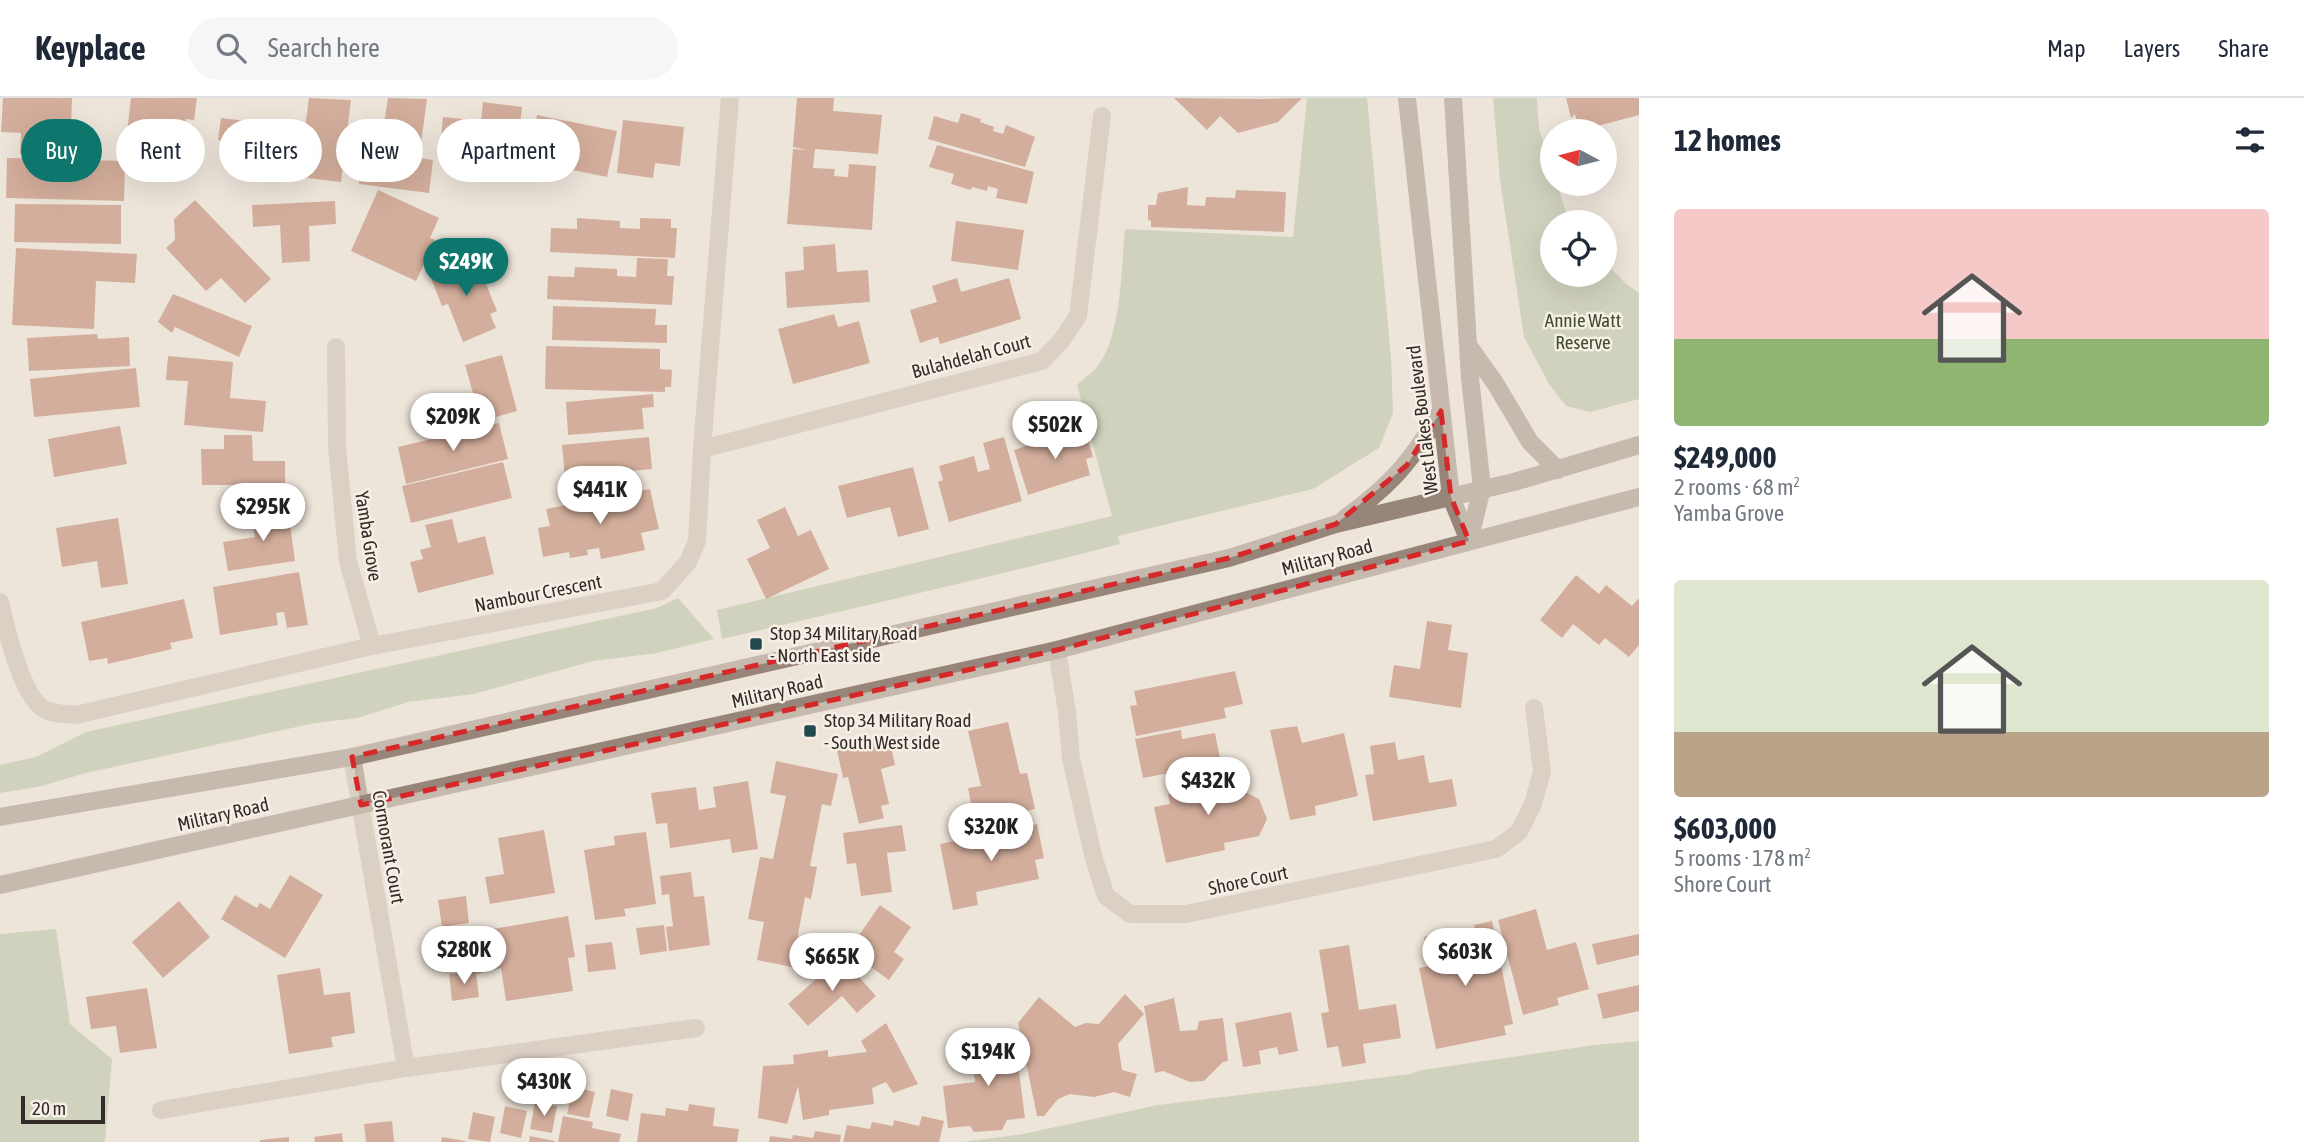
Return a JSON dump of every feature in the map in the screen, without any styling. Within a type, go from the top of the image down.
[{"type":"main road","name":"West Lakes Boulevard","points":[[1407,98],[1451,498],[1469,541]]},
{"type":"main road","points":[[1453,98],[1468,345],[1482,488],[1469,541]]},
{"type":"main road","points":[[1468,345],[1495,383],[1530,442],[1558,470]]},
{"type":"main road","points":[[1336,524],[1379,494],[1406,465],[1441,411]]},
{"type":"main road","name":"Military Road","points":[[0,817],[352,757],[1229,558],[1336,524],[1514,482],[1639,445]]},
{"type":"main road","name":"Military Road","points":[[0,885],[1057,650],[1639,496]]},
{"type":"street","name":"Nambour Crescent","points":[[0,601],[27,691],[46,710],[76,715],[372,646],[662,591],[688,562],[697,541],[730,98]]},
{"type":"street","name":"Bulahdelah Court","points":[[702,449],[1042,360],[1061,341],[1078,316],[1102,116]]},
{"type":"street","name":"Yamba Grove","points":[[336,347],[337,447],[348,561],[372,646]]},
{"type":"street","name":"Shore Court","points":[[1057,650],[1071,760],[1094,859],[1106,896],[1130,914],[1186,914],[1496,849],[1519,832],[1533,804],[1542,771],[1534,708]]},
{"type":"street","name":"Cormorant Court","points":[[352,757],[406,1068]]},
{"type":"street","points":[[161,1110],[406,1068],[696,1028]]},
{"type":"highlighted area","points":[[1441,411],[1451,497],[1469,541],[1057,650],[361,805],[352,757],[1229,558],[1336,524],[1407,465]]},
{"type":"green space","points":[[1307,98],[1367,98],[1391,357],[1393,413],[1379,448],[1313,489],[1118,536],[1120,544],[722,639],[717,610],[1112,516],[1077,385],[1097,367],[1111,338],[1119,301],[1125,229],[1293,237]]},
{"type":"green space","name":"Annie Watt Reserve","points":[[1493,98],[1537,98],[1540,196],[1561,196],[1565,210],[1540,210],[1540,287],[1617,287],[1617,275],[1639,293],[1639,399],[1590,412],[1566,406],[1549,384],[1524,337],[1500,180]]},
{"type":"green space","points":[[678,598],[714,639],[657,653],[593,661],[474,694],[408,702],[358,718],[315,723],[86,773],[42,786],[0,793],[0,765],[36,757],[86,732],[657,608]]},
{"type":"green space","points":[[56,929],[70,1024],[112,1059],[105,1142],[0,1142],[0,934]]},
{"type":"green space","points":[[1639,1041],[1639,1142],[962,1142],[1023,1134],[1158,1105],[1410,1074],[1594,1045]]},
{"type":"building","points":[[3,98],[72,98],[71,119],[21,119],[21,133],[1,132]]},
{"type":"building","points":[[131,98],[197,98],[194,119],[129,119]]},
{"type":"building","points":[[309,98],[351,100],[349,119],[336,119],[336,181],[322,180],[322,119],[306,119]]},
{"type":"building","points":[[388,98],[427,99],[423,128],[423,119],[385,119]]},
{"type":"building","points":[[797,98],[834,98],[833,111],[882,115],[878,154],[815,149],[813,168],[835,169],[834,176],[848,177],[849,164],[876,166],[872,230],[787,224],[793,149],[807,150],[793,147]]},
{"type":"building","points":[[1174,98],[1302,98],[1278,122],[1238,133],[1220,116],[1207,130]]},
{"type":"building","points":[[1566,98],[1639,98],[1639,115],[1617,121],[1576,119],[1575,114],[1571,118]]},
{"type":"building","points":[[483,102],[522,107],[521,119],[481,119]]},
{"type":"building","points":[[961,113],[981,119],[980,122],[994,127],[993,131],[1003,134],[1006,125],[1035,137],[1025,167],[928,139],[934,116],[958,123]]},
{"type":"building","points":[[537,115],[557,119],[536,119]]},
{"type":"building","points":[[623,120],[684,127],[680,166],[655,163],[653,178],[617,173]]},
{"type":"building","points":[[580,124],[617,131],[607,177],[580,172]]},
{"type":"building","points":[[937,145],[1034,172],[1027,204],[996,198],[998,189],[988,186],[987,191],[951,184],[954,174],[929,167]]},
{"type":"building","points":[[7,158],[21,158],[21,182],[102,182],[102,160],[116,161],[116,182],[124,182],[124,201],[6,198]]},
{"type":"building","points":[[423,159],[433,160],[429,193],[359,184],[423,182]]},
{"type":"building","points":[[1188,187],[1187,205],[1205,206],[1206,197],[1235,198],[1236,190],[1286,192],[1284,232],[1151,227],[1148,205],[1156,205],[1158,193]]},
{"type":"building","points":[[378,190],[439,218],[430,238],[435,240],[416,281],[351,251]]},
{"type":"building","points":[[195,200],[271,279],[245,303],[221,278],[206,291],[166,248],[175,240],[174,219]]},
{"type":"building","points":[[335,201],[336,224],[309,226],[310,261],[282,263],[280,225],[253,227],[252,205]]},
{"type":"building","points":[[15,204],[121,205],[121,244],[14,242]]},
{"type":"building","points":[[577,218],[620,221],[620,228],[640,229],[640,218],[671,219],[671,228],[677,228],[675,258],[550,252],[551,228],[577,229]]},
{"type":"building","points":[[956,221],[1024,230],[1018,270],[951,261]]},
{"type":"building","points":[[835,244],[837,272],[868,270],[870,302],[787,308],[785,272],[804,270],[803,247]]},
{"type":"building","points":[[16,248],[137,254],[135,283],[96,281],[94,329],[12,325]]},
{"type":"building","points":[[475,257],[497,311],[490,314],[496,328],[463,342],[448,304],[442,306],[430,276]]},
{"type":"building","points":[[637,258],[668,259],[667,276],[674,276],[672,305],[547,299],[548,276],[574,277],[575,267],[617,269],[617,276],[636,277]]},
{"type":"building","points":[[957,278],[961,292],[1009,278],[1021,319],[940,344],[938,337],[920,343],[910,310],[937,302],[932,286]]},
{"type":"building","points":[[173,294],[252,326],[239,357],[175,327],[172,333],[158,322]]},
{"type":"building","points":[[553,306],[656,309],[655,325],[667,325],[667,343],[552,340]]},
{"type":"building","points":[[834,314],[838,327],[859,321],[870,363],[793,384],[778,329]]},
{"type":"building","points":[[97,334],[98,339],[129,337],[130,366],[29,371],[27,338]]},
{"type":"building","points":[[546,346],[660,349],[660,369],[672,370],[671,387],[665,387],[665,392],[545,389]]},
{"type":"building","points":[[502,355],[517,411],[481,421],[465,365]]},
{"type":"building","points":[[168,356],[233,362],[230,398],[266,401],[263,432],[184,425],[188,381],[166,380]]},
{"type":"building","points":[[136,368],[140,407],[34,417],[30,379]]},
{"type":"building","points":[[653,394],[654,407],[642,408],[644,429],[568,435],[566,402]]},
{"type":"building","points":[[499,423],[508,459],[406,484],[398,447]]},
{"type":"building","points":[[120,426],[127,464],[54,477],[48,439]]},
{"type":"building","points":[[1084,428],[1093,457],[1086,459],[1090,475],[1028,495],[1014,450]]},
{"type":"building","points":[[224,435],[252,435],[253,461],[285,461],[285,485],[253,485],[253,493],[234,494],[235,485],[202,485],[201,449],[224,449]]},
{"type":"building","points":[[649,437],[652,469],[565,477],[562,445]]},
{"type":"building","points":[[1004,437],[1022,501],[949,522],[938,482],[943,480],[939,466],[974,456],[978,472],[990,469],[983,443]]},
{"type":"building","points":[[503,462],[512,498],[411,523],[402,486]]},
{"type":"building","points":[[913,467],[929,529],[898,537],[890,507],[847,518],[838,486]]},
{"type":"building","points":[[650,489],[659,529],[641,533],[645,550],[601,559],[599,548],[587,550],[588,555],[570,558],[569,552],[543,557],[538,528],[550,526],[546,509]]},
{"type":"building","points":[[785,507],[798,536],[811,530],[829,569],[766,599],[747,559],[770,548],[757,520]]},
{"type":"building","points":[[288,510],[295,561],[228,571],[223,542],[255,537],[252,515]]},
{"type":"building","points":[[118,518],[128,584],[101,588],[97,561],[62,567],[56,528]]},
{"type":"building","points":[[452,519],[458,543],[485,536],[494,574],[418,593],[410,562],[423,559],[420,550],[431,547],[425,525]]},
{"type":"building","points":[[299,572],[308,625],[287,628],[284,612],[276,613],[278,625],[220,635],[213,587]]},
{"type":"building","points":[[1576,575],[1599,594],[1606,585],[1632,606],[1639,598],[1639,645],[1629,657],[1605,638],[1599,645],[1573,624],[1562,638],[1540,620]]},
{"type":"building","points":[[184,599],[193,638],[170,643],[172,649],[108,664],[107,658],[89,661],[81,622]]},
{"type":"building","points":[[1427,621],[1452,625],[1448,650],[1468,653],[1461,708],[1389,697],[1394,665],[1420,669]]},
{"type":"building","points":[[1235,671],[1243,704],[1224,708],[1226,718],[1136,736],[1130,706],[1137,705],[1134,691]]},
{"type":"building","points":[[1008,722],[1020,774],[1027,773],[1035,809],[975,822],[968,788],[981,786],[968,731]]},
{"type":"building","points":[[1297,726],[1302,743],[1344,733],[1358,796],[1315,806],[1316,815],[1290,820],[1270,730]]},
{"type":"building","points":[[1181,730],[1182,739],[1215,733],[1221,763],[1143,778],[1135,739]]},
{"type":"building","points":[[889,737],[895,765],[881,769],[889,804],[881,806],[884,818],[859,824],[848,777],[843,778],[837,750]]},
{"type":"building","points":[[1395,742],[1398,760],[1424,755],[1429,783],[1452,779],[1457,806],[1373,821],[1365,775],[1374,774],[1370,746]]},
{"type":"building","points":[[776,761],[838,774],[831,806],[822,804],[810,866],[817,867],[811,899],[805,897],[792,967],[757,960],[764,922],[748,919],[760,857],[773,859],[786,796],[770,793]]},
{"type":"building","points":[[1240,770],[1245,792],[1259,799],[1267,819],[1259,836],[1224,843],[1225,850],[1166,863],[1154,807],[1170,804],[1168,794],[1184,790],[1183,782]]},
{"type":"building","points":[[748,781],[758,849],[732,853],[730,839],[670,848],[667,823],[656,824],[651,793],[696,787],[699,810],[716,807],[713,787]]},
{"type":"building","points":[[1037,824],[1044,858],[1035,860],[1039,879],[976,892],[978,905],[953,910],[940,844]]},
{"type":"building","points":[[902,825],[906,851],[887,853],[892,892],[861,896],[856,863],[847,864],[843,833]]},
{"type":"building","points":[[544,830],[555,893],[490,904],[485,877],[504,874],[498,838]]},
{"type":"building","points":[[646,832],[656,904],[624,909],[626,916],[595,920],[584,850],[615,845],[614,836]]},
{"type":"building","points":[[691,872],[694,897],[704,896],[710,945],[669,951],[666,927],[673,926],[669,894],[662,895],[660,876]]},
{"type":"building","points":[[290,875],[323,895],[285,958],[221,919],[235,895],[257,908],[260,903],[270,909]]},
{"type":"building","points":[[466,896],[469,923],[442,927],[438,900]]},
{"type":"building","points":[[179,901],[210,937],[163,978],[132,942]]},
{"type":"building","points":[[880,905],[911,927],[894,952],[904,959],[889,980],[848,951]]},
{"type":"building","points":[[1536,909],[1547,950],[1576,942],[1589,989],[1557,998],[1559,1005],[1523,1015],[1498,920]]},
{"type":"building","points":[[568,916],[575,957],[568,958],[573,991],[506,1001],[501,968],[477,974],[470,933]]},
{"type":"building","points":[[1492,921],[1513,1024],[1504,1026],[1506,1035],[1436,1049],[1419,968],[1430,966],[1424,937],[1460,930],[1469,962],[1465,941],[1478,938],[1474,925]]},
{"type":"building","points":[[664,925],[667,951],[640,955],[636,928]]},
{"type":"building","points":[[465,933],[469,960],[441,964],[438,937]]},
{"type":"building","points":[[1639,934],[1639,955],[1597,965],[1592,944]]},
{"type":"building","points":[[612,942],[616,969],[588,972],[585,945]]},
{"type":"building","points":[[1349,945],[1359,1010],[1396,1004],[1401,1038],[1363,1044],[1366,1063],[1342,1067],[1338,1046],[1327,1048],[1321,1013],[1329,1012],[1319,950]]},
{"type":"building","points":[[841,957],[876,996],[857,1013],[842,996],[808,1026],[788,1004]]},
{"type":"building","points":[[320,968],[324,995],[350,992],[355,1033],[331,1037],[333,1047],[289,1054],[277,975]]},
{"type":"building","points":[[476,971],[479,997],[452,1001],[449,974]]},
{"type":"building","points":[[1639,985],[1639,1011],[1603,1019],[1597,994]]},
{"type":"building","points":[[147,988],[157,1048],[120,1053],[116,1026],[91,1029],[86,997]]},
{"type":"building","points":[[1125,994],[1144,1014],[1118,1044],[1122,1070],[1137,1074],[1130,1097],[1114,1092],[1094,1097],[1070,1094],[1058,1099],[1044,1116],[1037,1116],[1018,1023],[1039,997],[1075,1027],[1086,1023],[1099,1024]]},
{"type":"building","points":[[1174,998],[1180,1031],[1197,1030],[1199,1021],[1223,1018],[1228,1061],[1223,1062],[1204,1081],[1190,1082],[1163,1071],[1155,1073],[1144,1006]]},
{"type":"building","points":[[1291,1012],[1298,1051],[1279,1055],[1277,1047],[1259,1051],[1261,1064],[1243,1067],[1235,1023]]},
{"type":"building","points":[[886,1023],[918,1084],[893,1093],[886,1082],[872,1088],[874,1104],[829,1110],[829,1115],[803,1120],[798,1086],[787,1124],[758,1118],[763,1066],[794,1064],[793,1055],[828,1050],[828,1057],[867,1052],[861,1041]]},
{"type":"building","points":[[1014,1034],[1025,1118],[1007,1120],[1002,1130],[974,1132],[970,1126],[948,1128],[943,1086],[975,1082],[970,1040]]},
{"type":"building","points":[[573,1087],[595,1092],[589,1118],[567,1114]]},
{"type":"building","points":[[611,1089],[633,1094],[628,1121],[606,1116]]},
{"type":"building","points":[[535,1102],[557,1106],[552,1133],[530,1129]]},
{"type":"building","points":[[689,1104],[715,1108],[713,1126],[739,1129],[737,1142],[637,1142],[641,1113],[665,1116],[666,1108],[688,1111]]},
{"type":"building","points":[[505,1106],[527,1111],[521,1138],[500,1133]]},
{"type":"building","points":[[473,1112],[495,1117],[490,1142],[468,1139]]},
{"type":"building","points":[[563,1116],[593,1122],[592,1128],[621,1134],[619,1142],[558,1142]]},
{"type":"building","points":[[922,1116],[944,1121],[939,1142],[843,1142],[847,1125],[870,1129],[872,1122],[893,1126],[894,1120],[919,1126]]},
{"type":"building","points":[[392,1121],[394,1142],[366,1142],[364,1124]]},
{"type":"building","points":[[815,1131],[841,1135],[840,1142],[769,1142],[770,1136],[813,1138]]},
{"type":"building","points":[[342,1133],[343,1142],[315,1142],[314,1137]]},
{"type":"building","points":[[530,1136],[555,1141],[555,1142],[529,1142]]},
{"type":"building","points":[[289,1137],[289,1142],[260,1142],[260,1140]]},
{"type":"building","points":[[442,1137],[465,1141],[465,1142],[441,1142]]},
{"type":"place","name":"Stop 34 Military Road - North East side","points":[[756,644]]},
{"type":"place","name":"Stop 34 Military Road - South West side","points":[[810,731]]}]
